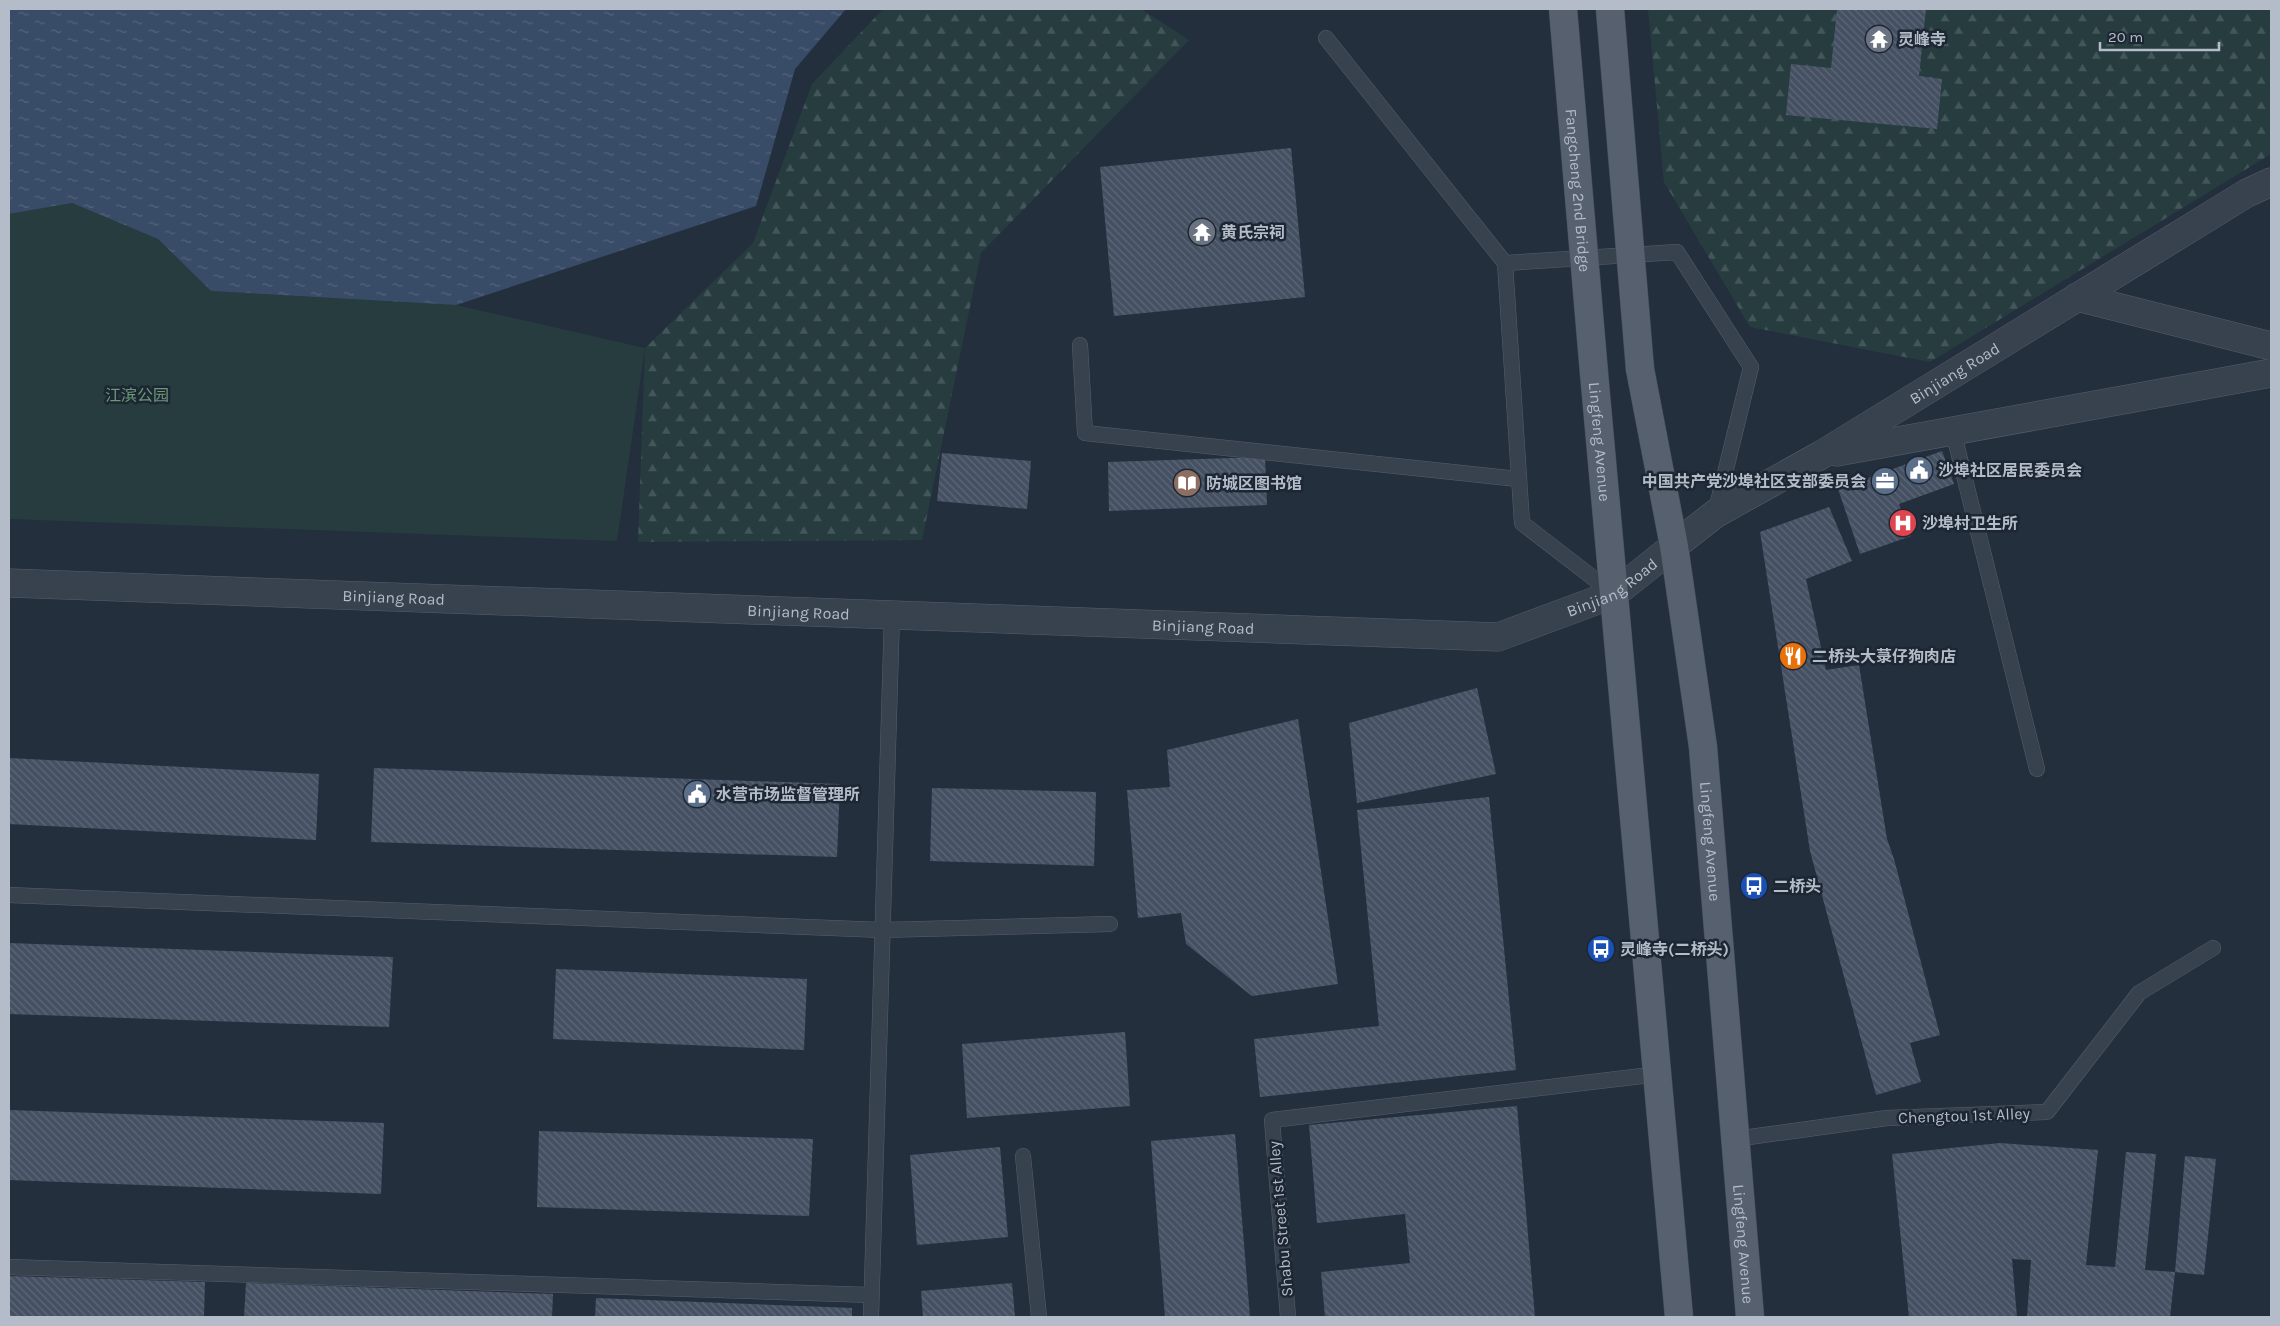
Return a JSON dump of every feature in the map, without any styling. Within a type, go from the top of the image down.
[{"type":"main road","name":"Fangcheng 2nd Bridge","points":[[1563,9],[1594,373]]},
{"type":"main road","name":"Lingfeng Avenue","points":[[1610,9],[1640,369],[1674,546],[1703,747],[1750,1317]]},
{"type":"main road","name":"Lingfeng Avenue","points":[[1594,373],[1659,1074],[1679,1317]]},
{"type":"street","name":"Binjiang Road","points":[[9,584],[1498,637],[1614,594],[1715,514],[1821,455],[2247,193],[2271,182]]},
{"type":"street","points":[[2077,298],[2271,346]]},
{"type":"street","points":[[1821,455],[2271,373]]},
{"type":"lane","points":[[1326,38],[1505,263],[1522,523],[1614,594]]},
{"type":"lane","points":[[1505,263],[1677,252],[1751,367],[1715,514]]},
{"type":"lane","points":[[1080,345],[1085,433],[1518,478]]},
{"type":"lane","points":[[1953,431],[2037,769]]},
{"type":"lane","points":[[871,1317],[892,616]]},
{"type":"lane","points":[[9,895],[882,930],[1110,924]]},
{"type":"lane","name":"Chengtou 1st Alley","points":[[1735,1139],[1887,1118],[2047,1112],[2139,993],[2213,948]]},
{"type":"lane","name":"Shabu Street 1st Alley","points":[[1288,1317],[1272,1120],[1659,1074]]},
{"type":"lane","points":[[1023,1156],[1038,1317]]},
{"type":"lane","points":[[9,1267],[871,1295]]},
{"type":"green space","points":[[883,9],[1141,9],[1189,40],[981,253],[922,540],[638,542],[645,348],[753,243],[812,84]]},
{"type":"green space","points":[[1648,9],[2271,9],[2271,154],[1930,362],[1750,327],[1664,182]]},
{"type":"green space","name":"江滨公园","points":[[72,203],[158,239],[211,291],[456,305],[645,348],[617,541],[9,519],[9,214]]},
{"type":"water","points":[[9,9],[846,9],[795,69],[756,206],[456,305],[211,291],[158,239],[72,203],[9,214]]},
{"type":"building","points":[[1837,9],[1926,9],[1919,76],[1942,79],[1937,129],[1786,115],[1791,64],[1831,68]]},
{"type":"building","name":"黄氏宗祠","points":[[1291,148],[1305,297],[1114,316],[1100,167]]},
{"type":"building","points":[[1942,451],[1954,484],[1899,504],[1911,536],[1860,554],[1838,489]]},
{"type":"building","points":[[942,453],[1031,461],[1027,509],[937,501]]},
{"type":"building","name":"防城区图书馆","points":[[1265,457],[1267,505],[1109,511],[1108,462]]},
{"type":"building","points":[[1829,507],[1852,561],[1806,579],[1826,670],[1859,665],[1887,839],[1894,859],[1940,1035],[1910,1043],[1921,1082],[1876,1095],[1810,851],[1760,532]]},
{"type":"building","points":[[1477,688],[1496,774],[1357,803],[1349,723]]},
{"type":"building","points":[[1298,719],[1338,984],[1252,996],[1186,944],[1181,913],[1138,918],[1127,790],[1170,787],[1167,750]]},
{"type":"building","points":[[9,758],[319,774],[316,840],[9,824]]},
{"type":"building","points":[[374,768],[840,784],[837,857],[371,842]]},
{"type":"building","points":[[932,788],[1096,792],[1094,866],[930,861]]},
{"type":"building","points":[[1489,797],[1516,1070],[1260,1097],[1254,1039],[1379,1026],[1357,810]]},
{"type":"building","points":[[9,943],[393,957],[389,1027],[9,1014]]},
{"type":"building","points":[[556,969],[807,979],[804,1050],[553,1039]]},
{"type":"building","points":[[1125,1032],[1130,1106],[967,1118],[962,1044]]},
{"type":"building","points":[[1517,1106],[1535,1317],[1325,1317],[1321,1272],[1410,1263],[1405,1214],[1317,1223],[1309,1125]]},
{"type":"building","points":[[9,1110],[384,1123],[381,1194],[9,1180]]},
{"type":"building","points":[[539,1131],[813,1139],[809,1216],[537,1207]]},
{"type":"building","points":[[1235,1134],[1250,1317],[1165,1317],[1151,1141]]},
{"type":"building","points":[[2000,1143],[2098,1150],[2086,1265],[2115,1267],[2126,1152],[2156,1154],[2145,1270],[2175,1272],[2170,1317],[2027,1317],[2031,1260],[2012,1259],[2017,1317],[1909,1317],[1892,1154]]},
{"type":"building","points":[[1000,1147],[1008,1237],[917,1245],[910,1155]]},
{"type":"building","points":[[2185,1156],[2216,1159],[2204,1275],[2175,1272]]},
{"type":"building","points":[[9,1276],[205,1282],[204,1317],[9,1317]]},
{"type":"building","points":[[246,1283],[553,1294],[552,1317],[244,1317]]},
{"type":"building","points":[[1012,1283],[1015,1317],[923,1317],[921,1291]]},
{"type":"building","points":[[596,1298],[852,1308],[852,1317],[595,1317]]},
{"type":"place","name":"灵峰寺","points":[[1879,39]]},
{"type":"place","name":"黄氏宗祠","points":[[1202,232]]},
{"type":"place","name":"沙埠社区居民委员会","points":[[1919,470]]},
{"type":"place","name":"中国共产党沙埠社区支部委员会","points":[[1885,481]]},
{"type":"place","name":"防城区图书馆","points":[[1187,483]]},
{"type":"place","name":"沙埠村卫生所","points":[[1903,523]]},
{"type":"place","name":"二桥头大菉仔狗肉店","points":[[1793,656]]},
{"type":"place","name":"水营市场监督管理所","points":[[697,794]]},
{"type":"place","name":"二桥头","points":[[1754,886]]},
{"type":"place","name":"灵峰寺(二桥头)","points":[[1601,949]]}]
